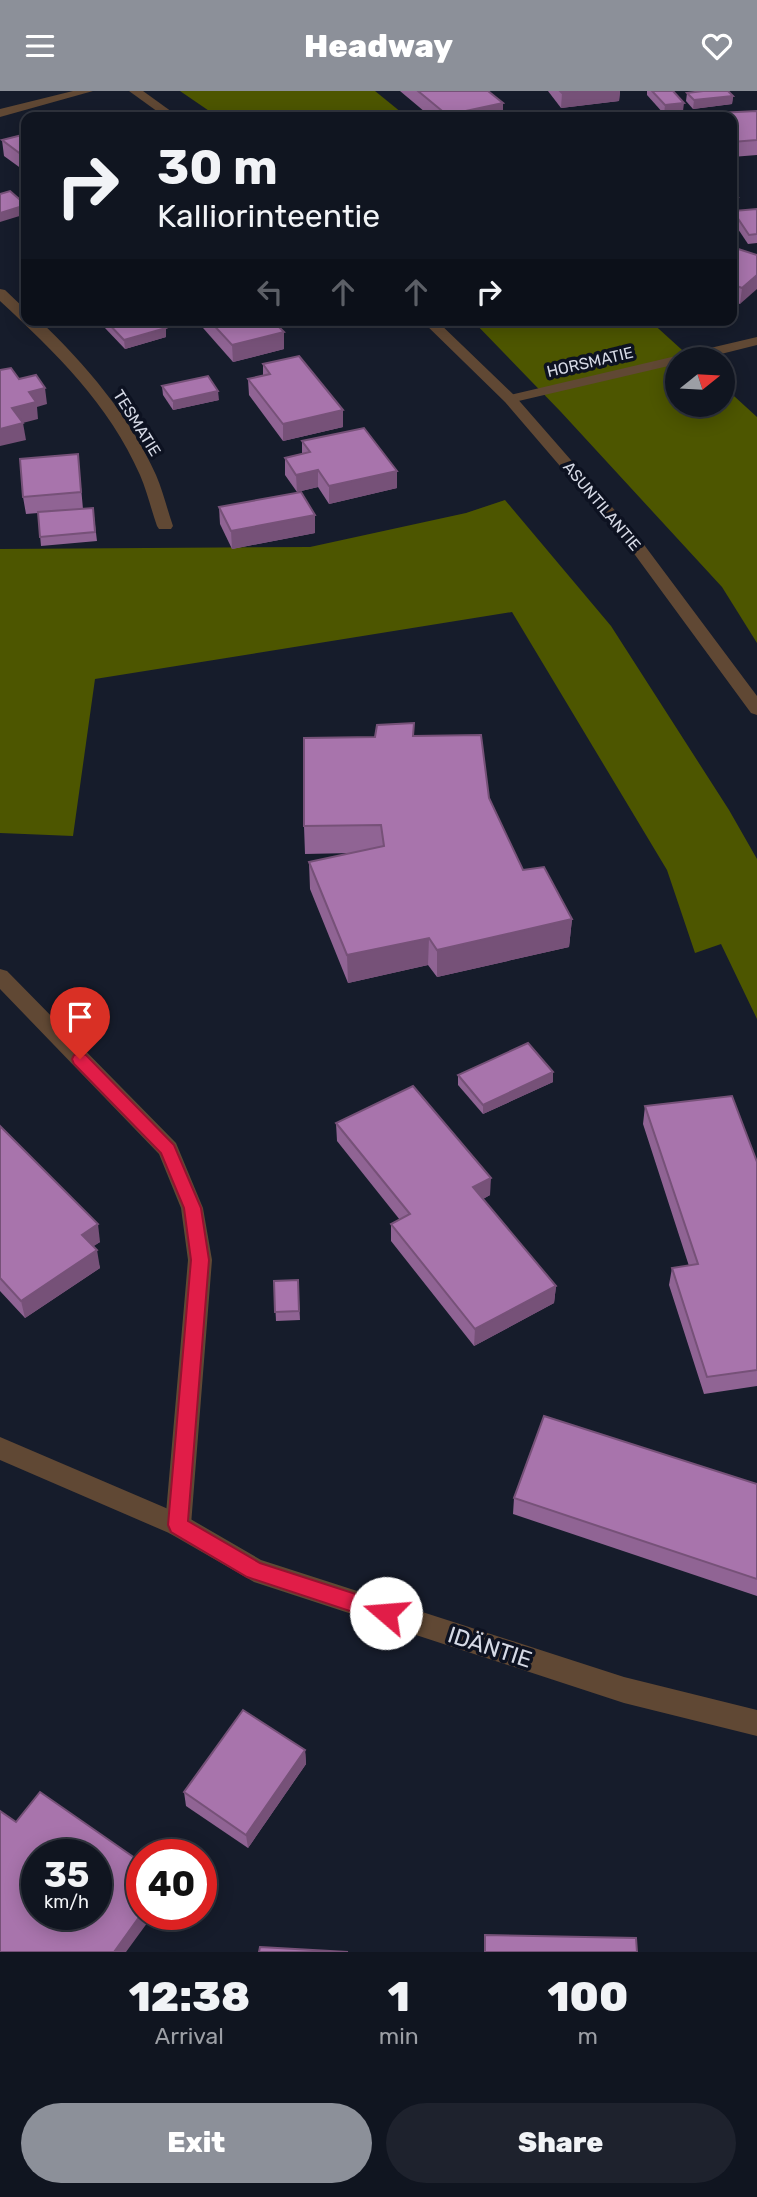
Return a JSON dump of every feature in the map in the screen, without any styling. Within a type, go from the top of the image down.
[{"type":"street","points":[[0,113],[87,91]]},
{"type":"street","points":[[135,91],[166,112]]},
{"type":"street","name":"TESMATIE","points":[[0,293],[21,312]]},
{"type":"street","name":"TESMATIE","points":[[36,326],[58,346],[115,415],[148,475],[165,526]]},
{"type":"street","name":"ASUNTILANTIE","points":[[434,326],[510,399],[632,541],[744,687],[757,709]]},
{"type":"street","name":"HORSMATIE","points":[[731,347],[757,341]]},
{"type":"street","name":"HORSMATIE","points":[[510,399],[665,362]]},
{"type":"street","points":[[0,977],[168,1149],[192,1208],[200,1260],[178,1525]]},
{"type":"street","name":"IDÄNTIE","points":[[0,1448],[178,1525],[254,1570],[624,1690],[757,1723]]},
{"type":"green space","points":[[180,91],[375,91],[401,112],[211,112]]},
{"type":"green space","points":[[478,326],[656,326],[679,347],[665,347],[665,417],[735,417],[735,397],[757,417],[757,643],[722,587]]},
{"type":"green space","points":[[505,500],[611,626],[729,810],[757,859],[757,1019],[721,944],[695,953],[667,870],[512,612],[95,679],[73,836],[0,833],[0,549],[310,547],[466,513]]},
{"type":"building","points":[[418,91],[488,91],[503,103],[461,112],[443,112]]},
{"type":"building","points":[[652,91],[673,91],[684,103],[665,105]]},
{"type":"building","points":[[728,91],[733,96],[694,100],[687,93]]},
{"type":"building","points":[[757,111],[757,140],[737,142],[737,112]]},
{"type":"building","points":[[21,135],[21,154],[2,140]]},
{"type":"building","points":[[10,191],[21,201],[21,207],[0,213],[0,194]]},
{"type":"building","points":[[757,209],[757,234],[749,235],[737,217],[737,211]]},
{"type":"building","points":[[737,249],[757,255],[757,275],[742,288],[737,286]]},
{"type":"building","points":[[111,326],[166,328],[124,340]]},
{"type":"building","points":[[215,326],[278,326],[284,332],[232,345]]},
{"type":"building","points":[[299,356],[343,410],[283,424],[248,379],[270,374],[263,364]]},
{"type":"building","points":[[11,368],[19,379],[36,375],[45,388],[29,392],[36,402],[12,408],[23,423],[0,429],[0,370]]},
{"type":"building","points":[[208,376],[218,391],[173,401],[162,386]]},
{"type":"building","points":[[364,428],[397,471],[329,486],[318,470],[296,475],[285,458],[310,452],[302,441]]},
{"type":"building","points":[[78,454],[81,492],[23,497],[20,459]]},
{"type":"building","points":[[301,492],[315,515],[231,531],[219,507]]},
{"type":"building","points":[[93,508],[95,532],[40,537],[38,512]]},
{"type":"building","points":[[414,723],[413,736],[481,735],[489,798],[523,870],[544,867],[572,919],[437,950],[429,938],[347,955],[309,862],[384,846],[381,825],[304,826],[304,738],[375,737],[377,725]]},
{"type":"building","points":[[528,1043],[553,1072],[483,1105],[458,1075]]},
{"type":"building","points":[[413,1086],[491,1178],[473,1187],[556,1286],[475,1329],[391,1224],[410,1214],[336,1123]]},
{"type":"building","points":[[732,1096],[757,1162],[757,1370],[707,1377],[672,1268],[698,1264],[645,1106]]},
{"type":"building","points":[[0,1126],[98,1224],[82,1235],[97,1250],[21,1301],[0,1278]]},
{"type":"building","points":[[298,1280],[299,1311],[275,1312],[274,1281]]},
{"type":"building","points":[[544,1416],[757,1484],[757,1579],[514,1498]]},
{"type":"building","points":[[243,1710],[305,1750],[246,1835],[184,1792]]},
{"type":"building","points":[[40,1792],[108,1839],[21,1839],[21,1930],[112,1930],[112,1842],[126,1852],[126,1930],[130,1930],[114,1952],[0,1952],[0,1811],[16,1822]]},
{"type":"building","points":[[485,1935],[636,1938],[637,1952],[485,1952]]},
{"type":"building","points":[[260,1947],[348,1952],[259,1952]]},
{"type":"route","points":[[80,1059],[168,1149],[192,1208],[200,1260],[178,1525],[254,1570],[386,1613]]}]
